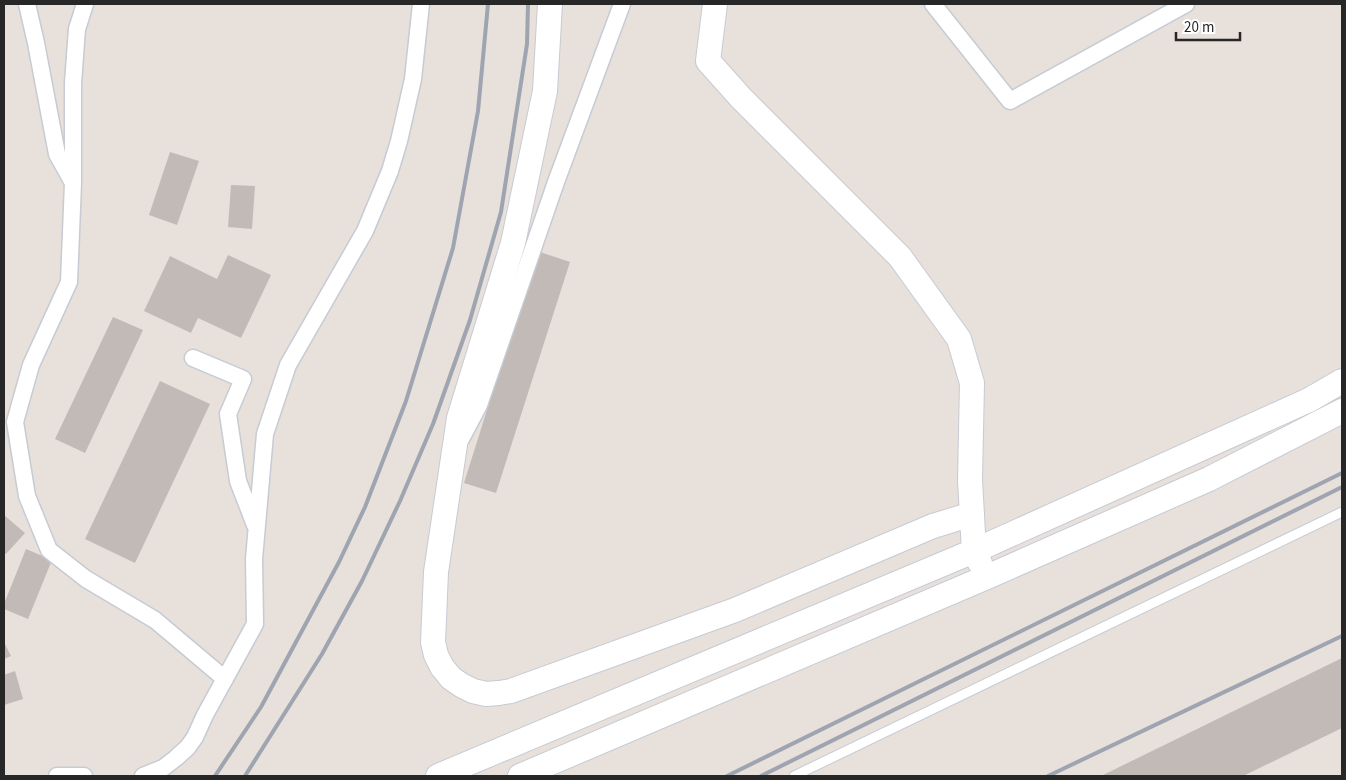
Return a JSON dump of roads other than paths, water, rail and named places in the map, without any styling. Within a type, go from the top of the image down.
[{"type":"street","points":[[26,4],[36,43],[57,154],[73,183]]},
{"type":"street","points":[[85,4],[77,28],[72,83],[73,183],[69,282],[31,365],[15,422],[27,496],[50,550],[86,578],[155,620],[225,679]]},
{"type":"street","points":[[143,776],[162,768],[188,747],[256,624],[254,558],[265,434],[288,365],[365,231],[390,171],[413,79],[421,4]]},
{"type":"street","points":[[550,4],[545,91],[515,233],[459,418],[436,572],[433,642],[442,668],[451,678],[473,691],[486,694],[511,690],[735,610],[933,526],[972,514]]},
{"type":"street","points":[[454,452],[479,405],[556,182],[622,4]]},
{"type":"street","points":[[715,4],[708,61],[741,98],[900,256],[959,339],[972,383],[970,480],[974,552],[987,577]]},
{"type":"street","points":[[933,4],[1010,100],[1186,4]]},
{"type":"street","points":[[193,358],[243,379],[228,414],[238,480],[257,530]]},
{"type":"street","points":[[438,776],[974,552],[1309,400],[1342,381]]},
{"type":"street","points":[[520,776],[987,577],[1210,478],[1342,411]]},
{"type":"street","points":[[57,776],[84,776]]},
{"type":"lane","points":[[794,776],[1342,512]]},
{"type":"railway","points":[[215,776],[261,707],[339,562],[365,507],[406,401],[453,248],[478,111],[488,4]]},
{"type":"railway","points":[[245,776],[322,654],[362,581],[400,501],[433,424],[470,320],[501,212],[527,44],[528,4]]},
{"type":"railway","points":[[727,776],[1342,473]]},
{"type":"railway","points":[[761,776],[1342,487]]},
{"type":"railway","points":[[1048,776],[1342,636]]}]
